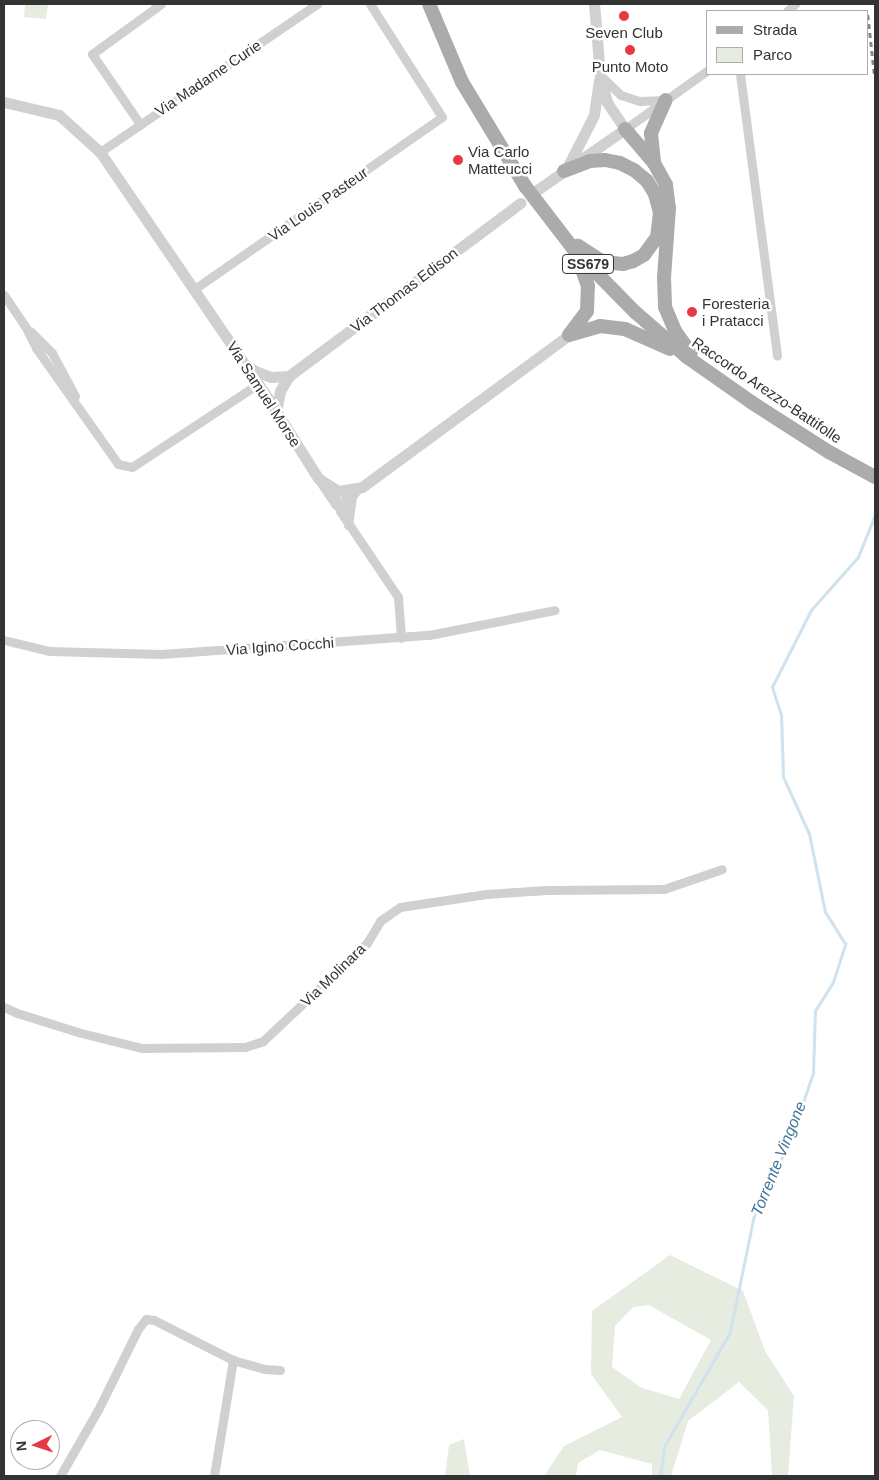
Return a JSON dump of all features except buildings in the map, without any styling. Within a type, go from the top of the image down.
[{"type":"main road","name":"Raccordo Arezzo-Battifolle","points":[[429,4],[462,82],[525,186],[575,251],[635,312],[687,357],[751,402],[828,452],[875,477]]},
{"type":"main road","points":[[654,163],[651,133],[666,100]]},
{"type":"main road","points":[[565,239],[603,262],[623,264],[633,262],[644,254],[657,237],[660,213],[657,184],[627,132]]},
{"type":"main road","points":[[627,132],[654,163],[666,185],[669,196],[664,307],[674,332],[703,367]]},
{"type":"main road","points":[[564,171],[590,161],[606,160],[620,163],[634,170],[647,182],[655,194],[660,213]]},
{"type":"main road","points":[[569,334],[588,311],[588,286],[575,251]]},
{"type":"main road","points":[[569,334],[600,326],[625,329],[687,357]]},
{"type":"street","points":[[140,124],[92,54],[161,4]]},
{"type":"street","name":"Via Madame Curie","points":[[100,152],[317,4]]},
{"type":"street","points":[[594,4],[600,75],[607,102],[627,132]]},
{"type":"street","name":"Via Louis Pasteur","points":[[193,290],[442,117],[369,5]]},
{"type":"street","points":[[537,190],[627,132],[666,100],[706,71]]},
{"type":"street","points":[[600,75],[621,95],[640,101],[666,100]]},
{"type":"street","points":[[564,171],[578,149],[594,115],[600,75]]},
{"type":"street","points":[[740,75],[777,356]]},
{"type":"street","name":"Via Samuel Morse","points":[[4,102],[59,115],[100,152],[244,363],[318,478],[340,490]]},
{"type":"street","name":"Via Thomas Edison","points":[[289,376],[520,203]]},
{"type":"street","points":[[4,295],[25,326],[52,353],[84,416],[118,464],[132,467],[262,390],[271,376]]},
{"type":"street","points":[[348,525],[352,497],[359,487],[569,334]]},
{"type":"street","points":[[244,363],[255,372],[271,376],[289,376]]},
{"type":"street","points":[[276,412],[280,391],[289,376]]},
{"type":"street","points":[[262,390],[280,391]]},
{"type":"street","points":[[318,478],[398,597],[401,638]]},
{"type":"street","points":[[340,512],[335,497],[340,490],[359,487]]},
{"type":"street","points":[[340,490],[348,525]]},
{"type":"street","name":"Via Igino Cocchi","points":[[4,640],[49,651],[161,654],[429,636],[555,610]]},
{"type":"street","name":"Via Molinara","points":[[4,1006],[16,1013],[81,1033],[142,1048],[245,1047],[263,1041],[367,943],[380,921],[400,907],[494,894],[557,890],[664,889],[722,869]]},
{"type":"street","points":[[60,1476],[98,1410],[138,1329],[146,1319],[154,1320],[233,1360],[265,1369],[280,1370]]},
{"type":"street","points":[[214,1476],[233,1360]]},
{"type":"green space","points":[[25,4],[48,4],[46,19],[24,17]]},
{"type":"green space","points":[[670,1255],[743,1291],[765,1351],[794,1396],[788,1476],[772,1476],[768,1410],[739,1382],[688,1421],[671,1476],[652,1476],[652,1464],[600,1450],[578,1463],[576,1476],[544,1476],[564,1446],[622,1417],[591,1374],[592,1311]],"holes":[[[649,1305],[711,1340],[679,1399],[642,1388],[612,1367],[615,1326],[633,1307]]]},
{"type":"green space","points":[[464,1439],[470,1476],[445,1476],[449,1445]]},
{"type":"waterway","name":"Torrente Vingone","points":[[660,1476],[664,1447],[730,1332],[754,1215],[790,1141],[813,1073],[815,1011],[833,982],[845,944],[825,912],[809,834],[783,777],[781,715],[772,687],[811,610],[858,557],[875,515]]},
{"type":"railway","points":[[869,24],[875,78]]},
{"type":"place","name":"Seven Club","points":[[624,16]]},
{"type":"place","name":"Punto Moto","points":[[630,50]]},
{"type":"place","name":"Via Carlo Matteucci","points":[[458,160]]},
{"type":"place","name":"Foresteria i Pratacci","points":[[692,312]]}]
